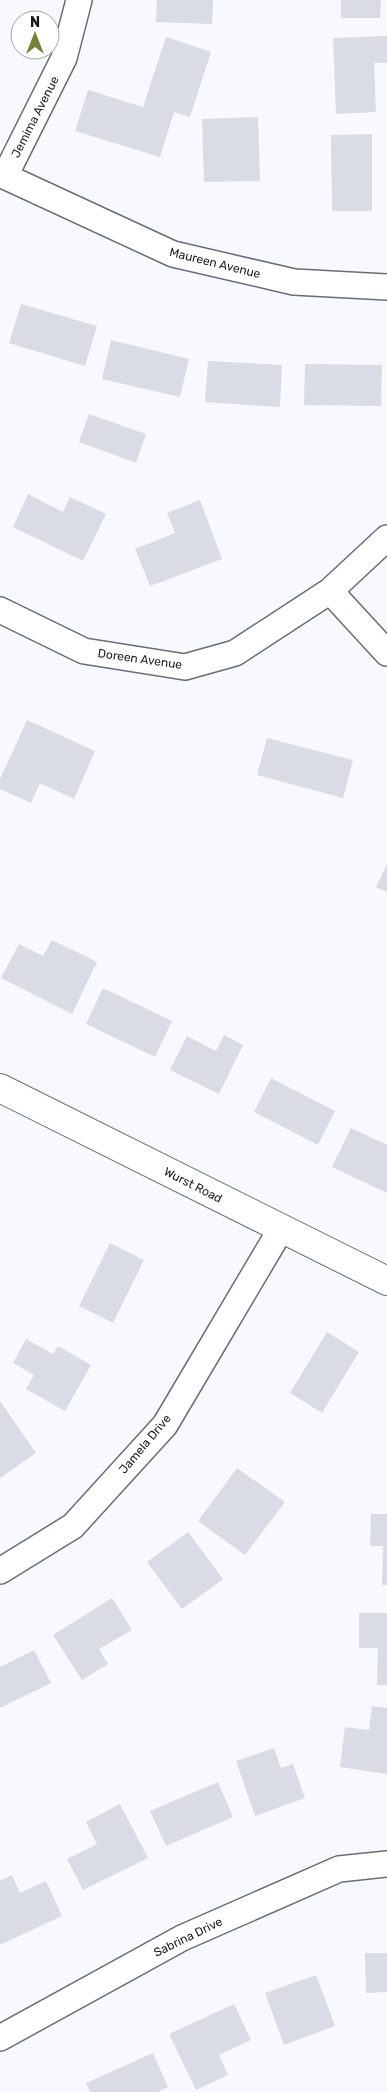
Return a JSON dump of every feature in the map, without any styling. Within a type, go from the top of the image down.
[{"type":"street","name":"Jemima Avenue","points":[[2,175],[64,58],[79,0]]},
{"type":"street","name":"Maureen Avenue","points":[[2,175],[172,254],[294,282],[387,287]]},
{"type":"street","name":"Doreen Avenue","points":[[0,610],[84,651],[185,667],[236,653],[330,591],[387,538]]},
{"type":"street","points":[[330,591],[387,652]]},
{"type":"street","name":"Wurst Road","points":[[0,1088],[387,1281]]},
{"type":"street","name":"Jamela Drive","points":[[0,1571],[73,1526],[165,1424],[281,1229]]},
{"type":"street","name":"Sabrina Drive","points":[[0,2038],[182,1938],[339,1869],[387,1864]]},
{"type":"building","points":[[157,0],[213,0],[212,24],[156,22]]},
{"type":"building","points":[[341,0],[381,0],[380,18],[341,18]]},
{"type":"building","points":[[387,36],[387,63],[374,63],[376,112],[336,114],[333,38]]},
{"type":"building","points":[[166,37],[211,52],[190,117],[174,112],[160,157],[75,131],[88,90],[143,107]]},
{"type":"building","points":[[258,117],[260,181],[204,182],[202,119]]},
{"type":"building","points":[[372,134],[372,211],[332,211],[331,135]]},
{"type":"building","points":[[21,304],[97,326],[85,366],[9,343]]},
{"type":"building","points":[[111,340],[189,359],[180,397],[102,379]]},
{"type":"building","points":[[208,361],[282,365],[280,407],[205,402]]},
{"type":"building","points":[[305,364],[382,365],[381,406],[304,405]]},
{"type":"building","points":[[89,414],[146,434],[136,463],[79,442]]},
{"type":"building","points":[[28,494],[63,512],[70,497],[106,514],[83,561],[13,527]]},
{"type":"building","points":[[200,500],[222,559],[150,586],[135,549],[175,533],[167,513]]},
{"type":"building","points":[[27,720],[95,751],[74,799],[40,783],[31,803],[0,789],[0,779]]},
{"type":"building","points":[[267,738],[353,760],[343,798],[257,775]]},
{"type":"building","points":[[387,864],[387,892],[376,887]]},
{"type":"building","points":[[52,940],[97,962],[72,1014],[1,978],[19,944],[43,956]]},
{"type":"building","points":[[103,988],[172,1021],[155,1057],[86,1024]]},
{"type":"building","points":[[224,1035],[243,1045],[219,1094],[170,1070],[187,1036],[216,1051]]},
{"type":"building","points":[[271,1078],[335,1111],[318,1145],[254,1112]]},
{"type":"building","points":[[351,1128],[387,1145],[387,1193],[332,1167]]},
{"type":"building","points":[[110,1243],[144,1260],[113,1323],[79,1306]]},
{"type":"building","points":[[327,1332],[359,1352],[322,1413],[290,1393]]},
{"type":"building","points":[[26,1339],[53,1354],[58,1346],[91,1365],[65,1411],[26,1389],[34,1375],[13,1363]]},
{"type":"building","points":[[0,1401],[36,1453],[0,1478]]},
{"type":"building","points":[[237,1468],[285,1502],[245,1555],[198,1521]]},
{"type":"building","points":[[371,1514],[387,1514],[387,1585],[382,1585],[383,1546],[370,1546]]},
{"type":"building","points":[[188,1532],[223,1579],[182,1609],[147,1562]]},
{"type":"building","points":[[112,1598],[132,1630],[99,1649],[108,1664],[82,1680],[53,1635]]},
{"type":"building","points":[[359,1613],[387,1613],[387,1685],[377,1685],[378,1648],[359,1648]]},
{"type":"building","points":[[34,1650],[51,1683],[0,1708],[0,1667]]},
{"type":"building","points":[[372,1706],[387,1708],[387,1774],[340,1767],[345,1727],[369,1730]]},
{"type":"building","points":[[274,1748],[281,1768],[293,1764],[305,1798],[255,1816],[236,1761]]},
{"type":"building","points":[[218,1782],[233,1817],[166,1846],[150,1811]]},
{"type":"building","points":[[120,1804],[148,1858],[83,1890],[67,1859],[97,1844],[86,1822]]},
{"type":"building","points":[[12,1875],[20,1893],[46,1881],[62,1916],[0,1945],[0,1881]]},
{"type":"building","points":[[365,1953],[387,1953],[387,1992],[366,1993]]},
{"type":"building","points":[[316,1975],[335,2026],[284,2045],[265,1993]]},
{"type":"building","points":[[234,2004],[251,2040],[219,2055],[228,2075],[196,2090],[169,2034]]},
{"type":"building","points":[[153,2053],[168,2087],[158,2092],[90,2092],[86,2083]]}]
